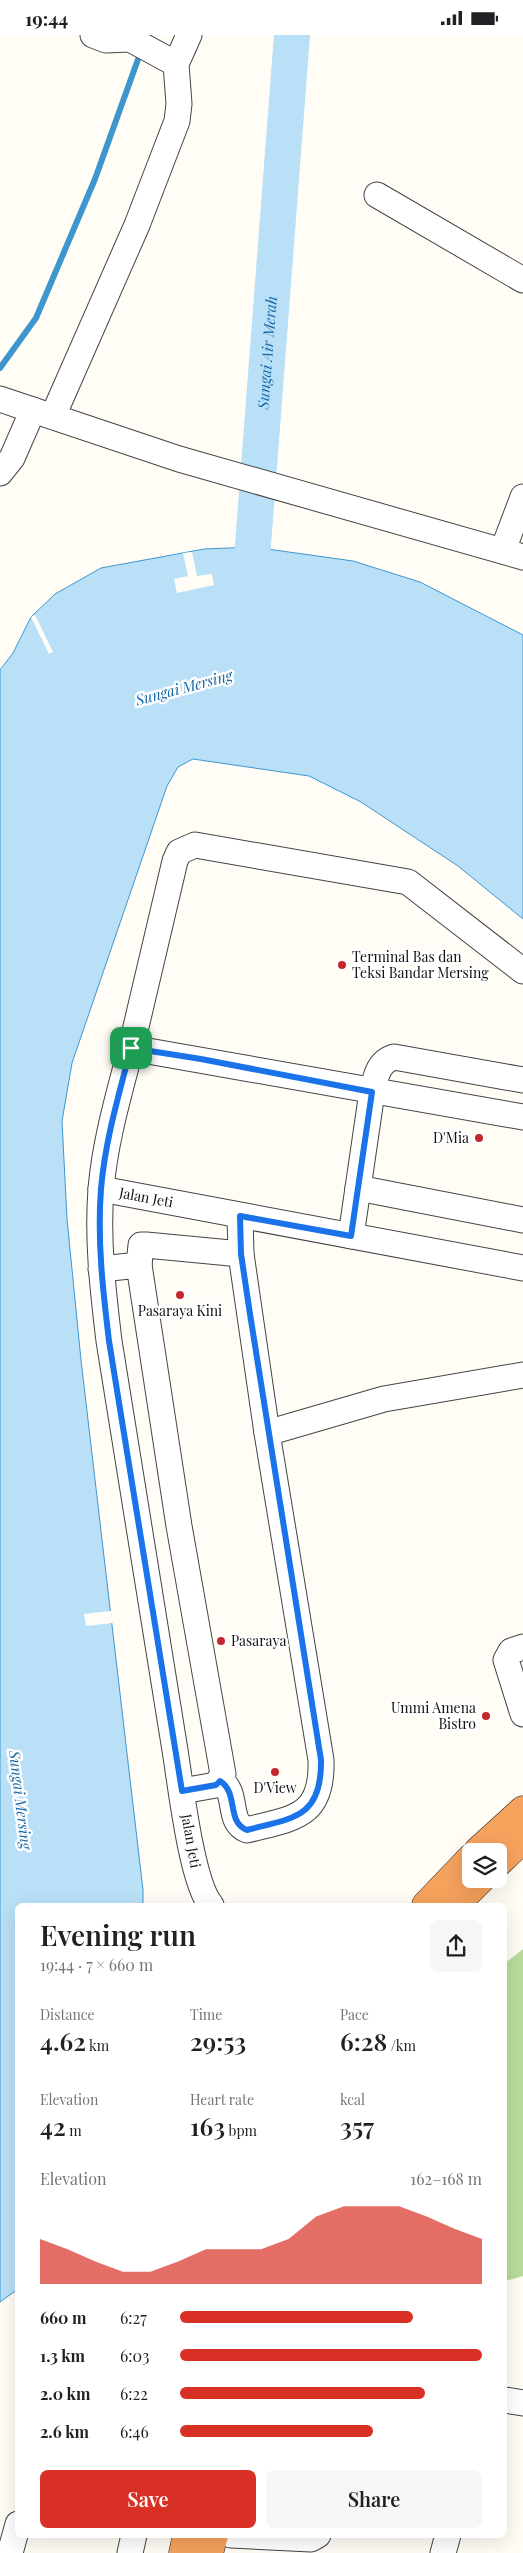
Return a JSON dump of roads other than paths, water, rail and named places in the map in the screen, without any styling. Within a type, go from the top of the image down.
[{"type":"highway","points":[[487,1843],[523,1810]]},
{"type":"highway","points":[[507,1854],[523,1839]]},
{"type":"highway","points":[[428,1903],[462,1867]]},
{"type":"highway","points":[[457,1903],[472,1888]]},
{"type":"highway","points":[[183,2553],[186,2538]]},
{"type":"highway","points":[[209,2553],[213,2538]]},
{"type":"street","points":[[94,35],[106,40],[130,39],[176,64]]},
{"type":"street","points":[[0,473],[43,413],[137,225],[177,121],[179,104],[176,64],[189,35]]},
{"type":"street","points":[[377,195],[523,281]]},
{"type":"street","points":[[0,399],[179,459],[513,553],[523,497]]},
{"type":"street","points":[[101,1189],[112,1119],[131,1048],[175,861],[179,852],[186,847],[195,845],[408,882],[523,971]]},
{"type":"street","points":[[131,1048],[201,1059],[372,1092],[523,1117]]},
{"type":"street","points":[[351,1236],[372,1092],[380,1066],[386,1060],[394,1057],[523,1079]]},
{"type":"street","points":[[358,1188],[523,1220]]},
{"type":"street","name":"Jalan Jeti","points":[[209,1903],[206,1899],[197,1874],[182,1791],[109,1341],[101,1269],[101,1189],[523,1269]]},
{"type":"street","points":[[220,1781],[230,1791],[235,1821],[240,1827],[247,1830],[301,1815],[310,1807],[322,1777],[321,1760],[267,1433],[241,1254],[240,1216]]},
{"type":"street","points":[[182,1791],[216,1785],[223,1774],[179,1526],[139,1265],[140,1250],[141,1245],[146,1245],[241,1254]]},
{"type":"street","points":[[101,1269],[139,1265]]},
{"type":"street","points":[[267,1433],[384,1399],[523,1375]]},
{"type":"street","points":[[523,1647],[512,1651],[506,1660],[523,1715]]},
{"type":"street","points":[[507,2400],[523,2403]]},
{"type":"street","points":[[10,2553],[15,2536]]},
{"type":"street","points":[[130,2553],[133,2538]]},
{"type":"street","points":[[291,2538],[313,2538]]},
{"type":"street","points":[[442,2553],[447,2538]]},
{"type":"water","name":"Sungai Mersing","points":[[253,547],[353,561],[420,582],[523,635],[523,919],[458,866],[361,802],[309,776],[193,759],[178,767],[167,786],[72,1063],[62,1121],[67,1219],[81,1360],[143,1903],[15,1903],[15,2291],[0,2302],[0,670],[13,653],[31,617],[55,594],[101,568],[204,549]]},
{"type":"waterway","name":"Sungai Air Merah","points":[[249,597],[292,35]]},
{"type":"waterway","points":[[0,368],[36,318],[95,179],[141,51]]},
{"type":"place","name":"Terminal Bas dan Teksi Bandar Mersing","points":[[342,965]]},
{"type":"place","name":"D'Mia","points":[[479,1138]]},
{"type":"place","name":"Pasaraya Kini","points":[[180,1295]]},
{"type":"place","name":"Pasaraya","points":[[221,1641]]},
{"type":"place","name":"Ummi Amena Bistro","points":[[486,1716]]},
{"type":"place","name":"D'View","points":[[275,1772]]}]
